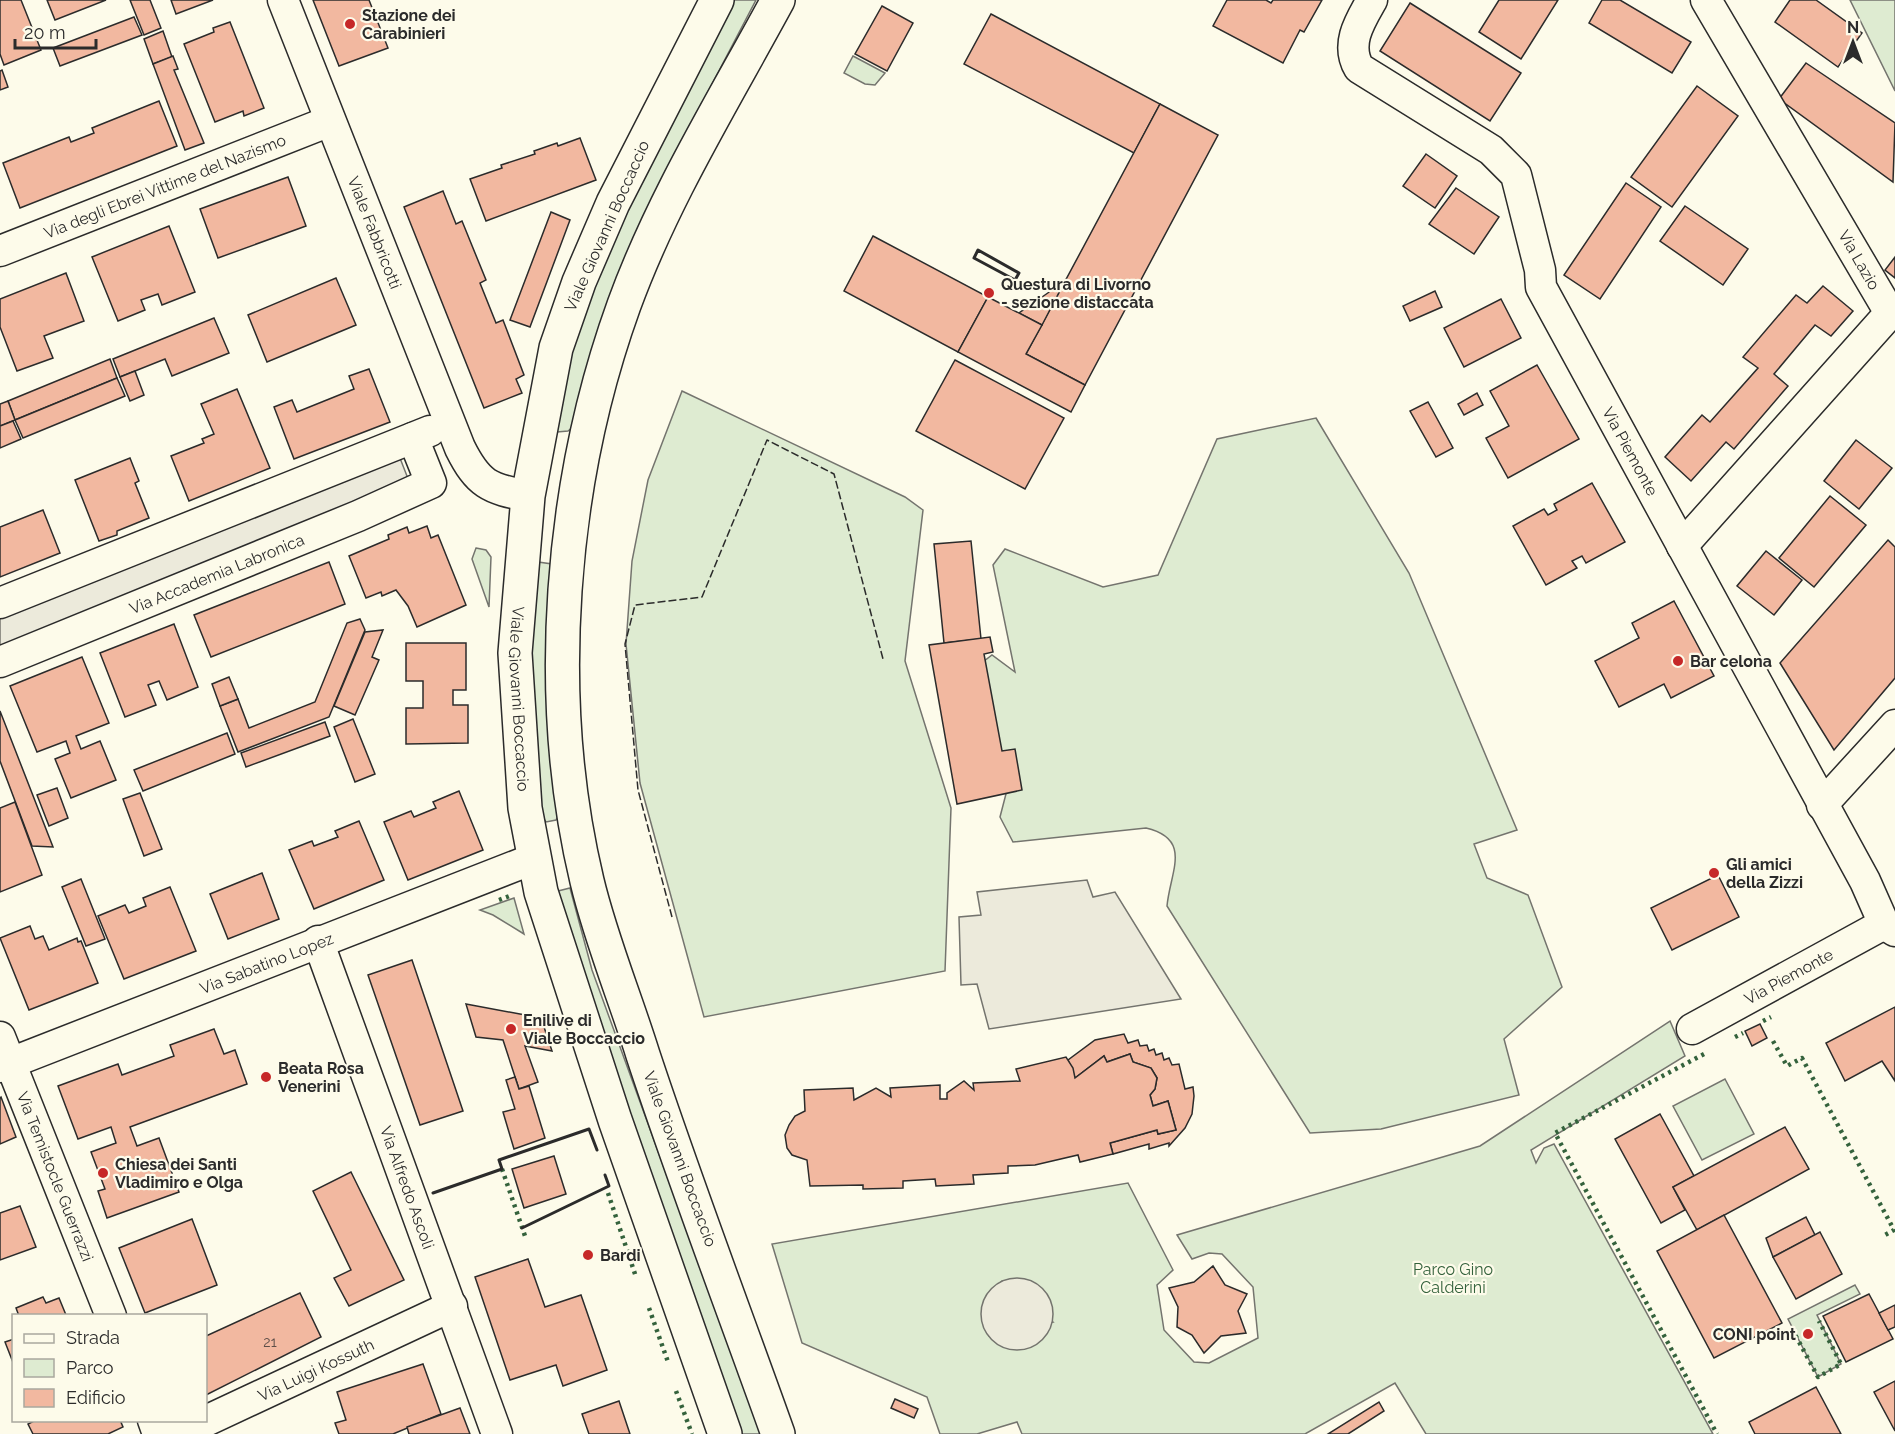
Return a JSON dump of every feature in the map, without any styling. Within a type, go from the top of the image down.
[{"type":"main road","name":"Viale Giovanni Boccaccio","points":[[717,0],[634,161],[579,282],[556,348],[528,496],[521,554],[516,664],[525,808],[533,859],[561,955],[615,1120],[725,1434]]},
{"type":"main road","name":"Viale Giovanni Boccaccio","points":[[778,0],[692,159],[635,277],[598,388],[575,501],[567,560],[565,711],[580,847],[598,920],[647,1066],[778,1434]]},
{"type":"main road","points":[[528,496],[575,501]]},
{"type":"main road","points":[[533,859],[580,847]]},
{"type":"street","name":"Viale Fabbricotti","points":[[283,0],[449,423],[470,466],[493,489],[528,496]]},
{"type":"street","name":"Via Lazio","points":[[1682,546],[1890,313],[1706,0]]},
{"type":"street","name":"Via Piemonte","points":[[1365,13],[1353,50],[1359,68],[1491,150],[1516,175],[1540,270],[1541,287],[1890,927],[1692,1029]]},
{"type":"street","name":"Via degli Ebrei Vittime del Nazismo","points":[[0,251],[330,121]]},
{"type":"street","points":[[0,603],[449,423]]},
{"type":"street","points":[[413,438],[432,483]]},
{"type":"street","name":"Via Accademia Labronica","points":[[0,662],[358,516],[470,466]]},
{"type":"street","points":[[1822,805],[1895,725]]},
{"type":"street","name":"Via Sabatino Lopez","points":[[4,1056],[318,941],[533,859]]},
{"type":"street","name":"Via Alfredo Ascoli","points":[[318,941],[497,1434]]},
{"type":"street","name":"Via Temistocle Guerrazzi","points":[[4,1056],[110,1314]]},
{"type":"street","name":"Via Luigi Kossuth","points":[[207,1420],[452,1306]]},
{"type":"street","name":"Via Luigi Kossuth","points":[[178,1434],[204,1422]]},
{"type":"green space","points":[[734,0],[756,0],[652,199],[573,427],[568,431],[557,432],[552,424],[576,320],[681,96]]},
{"type":"green space","points":[[1850,0],[1895,0],[1895,91]]},
{"type":"green space","points":[[853,56],[885,73],[875,85],[865,84],[844,73]]},
{"type":"green space","points":[[682,391],[905,497],[923,510],[905,661],[951,808],[945,971],[704,1017],[640,783],[626,644],[632,561],[648,480]]},
{"type":"green space","points":[[1316,418],[1409,573],[1517,830],[1474,844],[1487,878],[1528,895],[1562,987],[1504,1039],[1519,1095],[1381,1129],[1310,1133],[1167,906],[1175,858],[1170,840],[1161,833],[1146,828],[1013,842],[1000,817],[1007,790],[979,665],[992,655],[1015,672],[993,565],[1005,549],[1103,587],[1158,575],[1217,439]]},
{"type":"green space","points":[[476,548],[486,550],[491,557],[489,607],[472,559]]},
{"type":"green space","points":[[531,561],[552,564],[559,815],[556,820],[546,822],[539,812],[531,716]]},
{"type":"green space","points":[[570,888],[592,970],[761,1434],[737,1434],[554,892]]},
{"type":"green space","points":[[514,898],[524,934],[493,915],[480,910]]},
{"type":"green space","name":"Parco Gino Calderini","points":[[1670,1021],[1685,1056],[1531,1150],[1536,1163],[1544,1148],[1554,1144],[1713,1434],[1426,1434],[1395,1383],[1305,1434],[1022,1434],[1017,1422],[977,1434],[940,1434],[927,1397],[802,1343],[772,1244],[1128,1183],[1173,1270],[1157,1285],[1164,1330],[1194,1362],[1209,1363],[1258,1338],[1253,1287],[1222,1254],[1209,1253],[1192,1259],[1177,1235],[1480,1146]],"holes":[[[1002,1281],[1053,1322],[989,1336],[983,1313],[986,1299]]]},
{"type":"green space","points":[[1725,1079],[1754,1134],[1702,1160],[1673,1106]]},
{"type":"green space","points":[[1855,1285],[1860,1294],[1817,1315],[1841,1364],[1818,1377],[1788,1319]]},
{"type":"shaded area","points":[[398,453],[414,494],[0,658],[0,612]]},
{"type":"shaded area","points":[[1087,880],[1093,897],[1115,892],[1181,999],[989,1029],[977,984],[961,985],[959,917],[981,915],[977,892]]},
{"type":"shaded area","points":[[1017,1278],[1037,1284],[1047,1294],[1053,1314],[1047,1334],[1037,1344],[1017,1350],[997,1344],[987,1334],[981,1314],[987,1294],[997,1284]]},
{"type":"building","points":[[0,0],[21,0],[41,50],[4,65],[0,54]]},
{"type":"building","points":[[47,0],[106,0],[55,20]]},
{"type":"building","points":[[130,0],[150,0],[161,28],[144,35]]},
{"type":"building","points":[[171,0],[213,0],[176,14]]},
{"type":"building","name":"Stazione dei Carabinieri","points":[[313,0],[369,0],[388,48],[339,66]]},
{"type":"building","points":[[1227,0],[1266,0],[1271,3],[1273,0],[1322,0],[1304,32],[1300,30],[1283,63],[1213,26]]},
{"type":"building","points":[[1499,0],[1558,0],[1521,59],[1479,32]]},
{"type":"building","points":[[1602,0],[1620,0],[1691,42],[1672,73],[1589,23]]},
{"type":"building","points":[[1790,0],[1816,0],[1862,33],[1838,67],[1775,22]]},
{"type":"building","points":[[1410,3],[1521,73],[1490,121],[1380,51]]},
{"type":"building","points":[[882,6],[913,23],[887,71],[855,54]]},
{"type":"building","points":[[991,14],[1160,104],[1134,153],[964,64]]},
{"type":"building","points":[[134,17],[142,35],[60,66],[53,48]]},
{"type":"building","points":[[230,22],[264,108],[244,116],[243,111],[215,122],[184,44],[214,32],[213,28]]},
{"type":"building","points":[[163,31],[172,57],[153,64],[144,39]]},
{"type":"building","points":[[173,56],[178,69],[174,70],[204,143],[185,150],[153,64]]},
{"type":"building","points":[[1806,63],[1895,123],[1893,182],[1779,99]]},
{"type":"building","points":[[2,70],[8,87],[0,90],[0,71]]},
{"type":"building","points":[[1697,86],[1738,116],[1672,207],[1631,177]]},
{"type":"building","points":[[159,101],[177,146],[20,208],[3,163],[69,137],[71,142],[94,133],[92,128]]},
{"type":"building","points":[[1160,104],[1218,135],[1085,385],[1026,354]]},
{"type":"building","points":[[580,138],[596,180],[486,221],[470,179],[502,168],[501,165],[535,154],[534,151]]},
{"type":"building","points":[[1426,154],[1457,176],[1435,208],[1403,186]]},
{"type":"building","points":[[288,177],[306,226],[218,258],[200,209]]},
{"type":"building","points":[[1626,183],[1661,207],[1600,299],[1564,275]]},
{"type":"building","points":[[1456,188],[1499,217],[1474,254],[1429,224]]},
{"type":"building","points":[[443,191],[456,224],[462,221],[486,280],[480,283],[496,323],[503,320],[524,375],[516,379],[522,393],[484,408],[404,207]]},
{"type":"building","points":[[1685,206],[1748,249],[1723,285],[1660,241]]},
{"type":"building","points":[[551,212],[570,220],[530,327],[510,320]]},
{"type":"building","points":[[169,226],[195,292],[162,305],[158,294],[141,300],[145,310],[118,321],[92,257]]},
{"type":"building","points":[[873,236],[988,297],[958,352],[844,291]]},
{"type":"building","points":[[1895,257],[1895,278],[1885,270]]},
{"type":"building","points":[[66,273],[84,321],[44,336],[53,358],[17,371],[0,327],[0,299]]},
{"type":"building","points":[[336,278],[356,325],[267,362],[248,315]]},
{"type":"building","points":[[1065,281],[1042,325],[1019,313],[1032,304]]},
{"type":"building","points":[[1823,286],[1853,311],[1831,336],[1815,325],[1774,374],[1788,386],[1734,449],[1726,442],[1691,481],[1665,457],[1702,415],[1710,422],[1758,368],[1743,357],[1796,295],[1807,303]]},
{"type":"building","points":[[1435,291],[1442,307],[1410,321],[1403,306]]},
{"type":"building","points":[[988,297],[1042,325],[1026,354],[1085,385],[1071,412],[958,352]]},
{"type":"building","points":[[1501,299],[1521,338],[1464,367],[1444,328]]},
{"type":"building","points":[[214,318],[229,353],[172,376],[165,359],[120,377],[113,359]]},
{"type":"building","points":[[110,359],[117,378],[15,420],[8,401]]},
{"type":"building","points":[[955,360],[1064,418],[1025,489],[916,431]]},
{"type":"building","points":[[1537,365],[1579,439],[1508,478],[1486,438],[1509,426],[1490,391]]},
{"type":"building","points":[[369,369],[390,422],[294,459],[274,407],[292,400],[297,412],[354,389],[349,376]]},
{"type":"building","points":[[135,371],[144,395],[130,401],[120,377]]},
{"type":"building","points":[[117,378],[125,396],[23,438],[15,420]]},
{"type":"building","points":[[237,389],[270,468],[189,501],[171,456],[204,443],[202,439],[214,434],[201,404]]},
{"type":"building","points":[[1477,393],[1483,405],[1464,415],[1458,404]]},
{"type":"building","points":[[8,401],[15,420],[0,426],[0,404]]},
{"type":"building","points":[[1428,402],[1453,448],[1436,457],[1410,411]]},
{"type":"building","points":[[13,421],[21,439],[0,448],[0,426]]},
{"type":"building","points":[[1856,440],[1892,468],[1859,509],[1824,481]]},
{"type":"building","points":[[130,458],[139,481],[135,483],[149,518],[117,531],[117,535],[99,541],[75,480]]},
{"type":"building","points":[[1592,483],[1625,542],[1586,563],[1582,556],[1572,561],[1577,568],[1546,585],[1513,526],[1544,509],[1548,515],[1557,510],[1554,504]]},
{"type":"building","points":[[1830,496],[1866,525],[1814,587],[1779,558]]},
{"type":"building","points":[[43,510],[60,553],[0,577],[0,527]]},
{"type":"building","points":[[427,526],[431,538],[438,535],[466,605],[417,627],[408,606],[396,590],[382,596],[381,592],[366,598],[349,556],[389,539],[388,535],[407,527],[409,533]]},
{"type":"building","points":[[1888,540],[1895,547],[1895,678],[1834,750],[1780,663]]},
{"type":"building","points":[[971,541],[981,639],[944,643],[934,544]]},
{"type":"building","points":[[1766,551],[1802,580],[1774,615],[1737,586]]},
{"type":"building","points":[[329,562],[345,604],[211,657],[194,615]]},
{"type":"building","points":[[1674,601],[1714,676],[1671,698],[1664,684],[1619,707],[1595,661],[1639,638],[1632,623]]},
{"type":"building","points":[[360,619],[365,630],[329,717],[238,752],[220,706],[238,699],[249,728],[315,702],[347,623]]},
{"type":"building","points":[[174,624],[198,687],[167,700],[159,681],[148,685],[156,705],[125,717],[100,653]]},
{"type":"building","points":[[383,630],[372,657],[379,660],[355,715],[334,706],[365,632]]},
{"type":"building","points":[[990,637],[993,652],[984,654],[1002,751],[1015,749],[1022,790],[957,804],[929,645]]},
{"type":"building","points":[[406,643],[466,643],[466,690],[453,690],[453,705],[468,705],[468,743],[406,744],[406,708],[423,708],[423,681],[406,681]]},
{"type":"building","points":[[82,657],[109,723],[76,736],[81,749],[100,741],[116,780],[71,798],[55,759],[70,753],[66,741],[37,752],[10,686]]},
{"type":"building","points":[[229,677],[238,699],[220,706],[212,684]]},
{"type":"building","points":[[0,711],[53,847],[32,846],[0,761]]},
{"type":"building","points":[[353,719],[375,774],[355,782],[334,727]]},
{"type":"building","points":[[325,722],[330,736],[246,767],[241,753]]},
{"type":"building","points":[[227,733],[235,754],[143,791],[134,770]]},
{"type":"building","points":[[57,788],[68,818],[49,826],[37,795]]},
{"type":"building","points":[[459,791],[483,850],[408,880],[384,822],[411,811],[414,817],[436,808],[433,802]]},
{"type":"building","points":[[140,793],[162,849],[144,856],[123,799]]},
{"type":"building","points":[[15,802],[42,875],[0,892],[0,808]]},
{"type":"building","points":[[359,821],[384,880],[314,909],[289,850],[312,841],[314,846],[338,837],[335,831]]},
{"type":"building","points":[[262,873],[279,919],[228,939],[210,894]]},
{"type":"building","points":[[1718,875],[1739,917],[1672,950],[1651,908]]},
{"type":"building","points":[[81,879],[105,939],[86,946],[62,887]]},
{"type":"building","points":[[170,887],[196,951],[124,979],[98,916],[125,905],[129,913],[146,906],[143,898]]},
{"type":"building","points":[[30,926],[35,939],[43,936],[49,950],[77,938],[78,942],[81,941],[98,983],[29,1010],[0,938]]},
{"type":"building","points":[[412,960],[463,1111],[420,1125],[368,975]]},
{"type":"building","points":[[466,1004],[541,1018],[552,1051],[525,1046],[538,1082],[519,1089],[503,1040],[476,1037]]},
{"type":"building","points":[[1895,1007],[1895,1081],[1882,1061],[1845,1081],[1826,1043]]},
{"type":"building","points":[[1760,1024],[1767,1038],[1752,1046],[1745,1031]]},
{"type":"building","points":[[214,1029],[224,1054],[235,1050],[247,1084],[130,1127],[137,1146],[159,1138],[179,1192],[107,1218],[98,1191],[105,1189],[91,1152],[116,1143],[111,1127],[78,1139],[58,1086],[118,1064],[122,1075],[174,1056],[170,1045]]},
{"type":"building","points":[[1124,1034],[1128,1043],[1138,1040],[1140,1046],[1147,1045],[1149,1051],[1154,1049],[1156,1055],[1162,1053],[1164,1060],[1169,1058],[1172,1065],[1179,1064],[1185,1089],[1193,1087],[1192,1114],[1185,1128],[1169,1146],[1169,1143],[1149,1149],[1149,1144],[1113,1154],[1110,1143],[1157,1130],[1158,1134],[1176,1130],[1168,1101],[1153,1106],[1150,1095],[1155,1089],[1157,1078],[1151,1068],[1133,1062],[1130,1054],[1107,1062],[1104,1056],[1075,1078],[1068,1060],[1095,1040]]},
{"type":"building","points":[[1130,1054],[1133,1062],[1151,1068],[1157,1078],[1155,1089],[1150,1095],[1153,1106],[1168,1101],[1176,1130],[1158,1134],[1157,1130],[1110,1143],[1113,1154],[1080,1162],[1078,1155],[1035,1165],[1008,1166],[1008,1173],[973,1175],[974,1184],[936,1186],[935,1179],[903,1181],[903,1188],[863,1189],[863,1185],[810,1186],[807,1160],[792,1155],[787,1148],[785,1135],[789,1125],[795,1116],[805,1111],[804,1090],[853,1088],[854,1100],[876,1088],[891,1097],[890,1088],[940,1085],[940,1099],[947,1099],[947,1093],[964,1081],[974,1090],[973,1083],[1020,1081],[1016,1069],[1066,1057],[1073,1068],[1075,1078],[1104,1056],[1107,1062]]},
{"type":"building","points":[[515,1077],[519,1089],[529,1086],[545,1138],[514,1149],[503,1112],[515,1109],[506,1080]]},
{"type":"building","points":[[0,1098],[16,1137],[0,1144]]},
{"type":"building","points":[[1660,1114],[1694,1176],[1673,1187],[1685,1210],[1661,1223],[1615,1139]]},
{"type":"building","points":[[1785,1127],[1809,1169],[1697,1230],[1673,1187]]},
{"type":"building","points":[[554,1156],[566,1194],[524,1208],[512,1169]]},
{"type":"building","points":[[351,1172],[404,1280],[349,1306],[334,1278],[351,1270],[313,1191]]},
{"type":"building","points":[[20,1206],[36,1247],[0,1260],[0,1213]]},
{"type":"building","points":[[1724,1215],[1782,1323],[1714,1358],[1657,1251]]},
{"type":"building","points":[[1806,1217],[1815,1235],[1773,1257],[1766,1238]]},
{"type":"building","points":[[192,1219],[217,1285],[145,1313],[119,1248]]},
{"type":"building","points":[[1820,1232],[1842,1274],[1796,1299],[1773,1257]]},
{"type":"building","points":[[528,1259],[545,1307],[581,1295],[607,1370],[563,1386],[556,1365],[510,1380],[475,1277]]},
{"type":"building","points":[[1213,1266],[1225,1285],[1247,1294],[1238,1311],[1246,1333],[1221,1336],[1204,1353],[1192,1335],[1177,1327],[1178,1307],[1169,1288],[1194,1282]]},
{"type":"building","points":[[300,1293],[321,1337],[207,1394],[207,1336]]},
{"type":"building","points":[[1869,1294],[1893,1339],[1846,1362],[1823,1316]]},
{"type":"building","points":[[43,1297],[46,1303],[59,1298],[66,1314],[18,1314],[16,1308]]},
{"type":"building","points":[[1895,1305],[1895,1327],[1888,1330],[1879,1313]]},
{"type":"building","points":[[12,1340],[12,1360],[5,1342]]},
{"type":"building","points":[[423,1364],[441,1414],[393,1434],[339,1434],[335,1423],[346,1420],[337,1392]]},
{"type":"building","points":[[1895,1381],[1895,1431],[1874,1392]]},
{"type":"building","points":[[1816,1387],[1841,1434],[1755,1434],[1749,1422]]},
{"type":"building","points":[[895,1399],[918,1409],[914,1418],[891,1408]]},
{"type":"building","points":[[619,1401],[630,1434],[589,1434],[582,1414]]},
{"type":"building","points":[[1379,1402],[1384,1411],[1348,1434],[1328,1434]]},
{"type":"building","points":[[460,1408],[470,1434],[409,1434],[407,1427]]},
{"type":"building","points":[[32,1422],[121,1422],[123,1427],[108,1434],[33,1434],[28,1424]]},
{"type":"hedge","points":[[499,900],[512,895]]},
{"type":"hedge","points":[[1763,1021],[1771,1017]]},
{"type":"hedge","points":[[1735,1037],[1743,1033]]},
{"type":"hedge","points":[[1773,1041],[1787,1066],[1802,1058],[1894,1230],[1885,1235]]},
{"type":"hedge","points":[[1704,1054],[1555,1133],[1717,1434]]},
{"type":"hedge","points":[[502,1169],[525,1236]]},
{"type":"hedge","points":[[608,1193],[636,1277]]},
{"type":"hedge","points":[[649,1308],[668,1362]]},
{"type":"hedge","points":[[1792,1329],[1818,1377],[1841,1364],[1819,1321]]},
{"type":"hedge","points":[[676,1391],[692,1434]]},
{"type":"fence","points":[[672,917],[638,790],[625,644],[635,605],[702,597],[767,440],[834,474],[883,659]]},
{"type":"wall","points":[[978,250],[1019,273],[1015,280],[974,258],[978,250]]},
{"type":"wall","points":[[433,1193],[502,1169],[499,1160],[589,1129],[597,1150]]},
{"type":"wall","points":[[522,1228],[609,1186],[605,1175]]},
{"type":"place","name":"Stazione dei Carabinieri","points":[[350,24]]},
{"type":"place","name":"Questura di Livorno - sezione distaccata","points":[[989,293]]},
{"type":"place","name":"Bar celona","points":[[1678,661]]},
{"type":"place","name":"Gli amici della Zizzi","points":[[1714,873]]},
{"type":"place","name":"Enilive di Viale Boccaccio","points":[[511,1029]]},
{"type":"place","name":"Beata Rosa Venerini","points":[[266,1077]]},
{"type":"place","name":"Chiesa dei Santi Vladimiro e Olga","points":[[103,1173]]},
{"type":"place","name":"Bardi","points":[[588,1255]]},
{"type":"place","name":"CONI point","points":[[1808,1334]]}]
